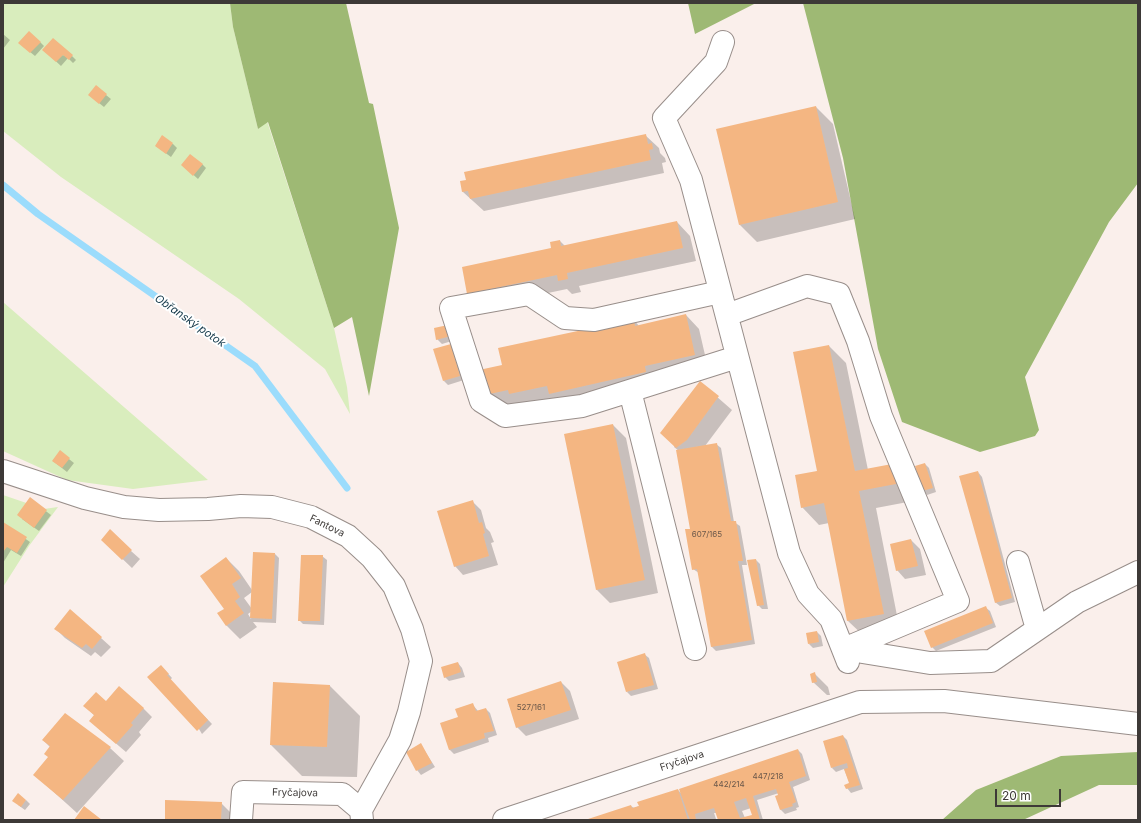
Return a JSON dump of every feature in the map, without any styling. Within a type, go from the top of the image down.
[{"type":"street","points":[[723,42],[716,62],[664,118],[691,180],[789,554],[808,594],[831,619],[847,657]]},
{"type":"street","points":[[727,315],[807,286],[839,294],[858,341],[881,416],[958,601],[847,657]]},
{"type":"street","points":[[720,292],[594,320],[565,318],[529,294],[451,308],[481,401],[505,416],[582,406],[737,357]]},
{"type":"street","points":[[630,391],[695,650]]},
{"type":"street","name":"Fantova","points":[[3,470],[85,498],[124,507],[159,510],[208,509],[241,506],[272,507],[311,517],[342,532],[372,558],[394,586],[412,629],[421,661],[409,712],[400,740],[361,815]]},
{"type":"street","points":[[1018,562],[1037,629]]},
{"type":"street","points":[[847,657],[930,663],[992,661],[1077,602],[1138,572]]},
{"type":"street","name":"Fryčajova","points":[[504,820],[860,702],[944,701],[1138,724]]},
{"type":"street","name":"Fryčajova","points":[[241,820],[243,792],[342,794],[361,815]]},
{"type":"green space","points":[[3,3],[230,3],[233,27],[258,129],[267,121],[334,328],[347,387],[350,414],[325,369],[239,299],[61,177],[3,131]]},
{"type":"green space","points":[[230,3],[346,3],[369,103],[373,104],[399,228],[369,396],[352,317],[334,328],[268,122],[258,129],[233,27]]},
{"type":"green space","points":[[688,3],[756,3],[695,34]]},
{"type":"green space","points":[[803,3],[1138,3],[1138,183],[1109,222],[1025,377],[1039,430],[1035,436],[980,452],[902,422],[878,349],[843,158]]},
{"type":"green space","points":[[3,302],[208,480],[133,489],[67,480],[3,451]]},
{"type":"green space","points":[[3,495],[44,509],[58,507],[29,546],[3,587]]},
{"type":"green space","points":[[1138,752],[1138,785],[1099,785],[1023,820],[942,820],[976,790],[1061,756]]},
{"type":"building","points":[[29,31],[41,42],[30,53],[18,43]]},
{"type":"building","points":[[53,38],[73,55],[69,60],[63,55],[56,62],[42,50]]},
{"type":"building","points":[[96,85],[107,94],[99,104],[88,95]]},
{"type":"building","points":[[816,106],[838,202],[739,225],[716,129]]},
{"type":"building","points":[[646,134],[648,144],[652,143],[653,149],[649,150],[651,160],[470,199],[468,191],[462,192],[460,181],[466,180],[464,172]]},
{"type":"building","points":[[162,135],[173,143],[166,154],[155,146]]},
{"type":"building","points":[[190,154],[203,164],[193,176],[181,165]]},
{"type":"building","points":[[677,221],[683,248],[567,273],[568,279],[558,281],[557,275],[467,294],[462,267],[551,248],[550,242],[560,240],[561,246]]},
{"type":"building","points":[[686,314],[695,355],[645,366],[646,372],[549,394],[547,386],[509,394],[508,390],[485,395],[479,370],[502,365],[498,348],[634,319],[635,326]]},
{"type":"building","points":[[448,325],[451,336],[436,340],[434,328]]},
{"type":"building","points":[[451,344],[460,376],[443,381],[433,349]]},
{"type":"building","points":[[829,345],[855,471],[892,464],[896,484],[859,491],[884,614],[847,621],[824,503],[801,508],[795,475],[817,471],[793,352]]},
{"type":"building","points":[[700,381],[719,396],[687,440],[676,448],[660,433]]},
{"type":"building","points":[[613,424],[645,580],[596,590],[564,434]]},
{"type":"building","points":[[717,443],[731,521],[736,521],[743,561],[738,561],[752,640],[711,647],[697,569],[692,570],[685,529],[690,529],[676,450]]},
{"type":"building","points":[[60,450],[70,458],[62,468],[52,461]]},
{"type":"building","points":[[925,463],[933,488],[922,491],[915,466]]},
{"type":"building","points":[[978,471],[1012,598],[995,603],[959,476]]},
{"type":"building","points":[[30,497],[47,510],[34,528],[17,515]]},
{"type":"building","points":[[473,500],[479,523],[482,522],[485,533],[483,534],[489,556],[454,567],[437,511]]},
{"type":"building","points":[[3,522],[27,537],[17,553],[7,547],[3,552]]},
{"type":"building","points":[[110,529],[132,550],[122,560],[101,540]]},
{"type":"building","points":[[911,539],[918,566],[896,571],[890,544]]},
{"type":"building","points":[[253,552],[275,553],[272,619],[250,618]]},
{"type":"building","points":[[301,555],[323,555],[320,621],[298,621]]},
{"type":"building","points":[[226,557],[241,578],[232,584],[240,597],[235,601],[244,613],[226,626],[217,613],[224,609],[200,576]]},
{"type":"building","points":[[756,559],[764,605],[757,606],[747,560]]},
{"type":"building","points":[[986,606],[993,623],[931,648],[924,631]]},
{"type":"building","points":[[70,609],[102,637],[92,649],[86,644],[82,648],[54,629]]},
{"type":"building","points":[[817,631],[819,642],[808,644],[806,633]]},
{"type":"building","points":[[645,653],[654,685],[626,692],[617,662]]},
{"type":"building","points":[[458,662],[461,672],[444,678],[441,667]]},
{"type":"building","points":[[161,665],[169,674],[167,675],[208,720],[197,731],[147,677]]},
{"type":"building","points":[[815,672],[817,682],[812,683],[810,674]]},
{"type":"building","points":[[561,681],[571,710],[516,728],[507,699]]},
{"type":"building","points":[[273,682],[330,685],[327,747],[270,745]]},
{"type":"building","points":[[119,686],[144,708],[131,723],[133,725],[116,744],[89,721],[94,715],[83,706],[96,692],[106,701]]},
{"type":"building","points":[[473,703],[476,711],[486,708],[494,731],[484,733],[485,738],[449,750],[440,723],[458,717],[455,709]]},
{"type":"building","points":[[65,713],[111,747],[63,800],[33,775],[48,757],[44,754],[50,746],[42,740]]},
{"type":"building","points":[[843,735],[860,785],[846,789],[844,785],[849,783],[844,769],[848,768],[847,763],[831,768],[823,741]]},
{"type":"building","points":[[421,743],[432,763],[416,771],[406,752]]},
{"type":"building","points":[[798,749],[806,776],[789,782],[796,802],[792,804],[793,806],[780,810],[775,796],[778,795],[776,789],[753,796],[760,820],[718,820],[714,808],[695,814],[696,820],[690,820],[679,789]],"holes":[[[746,798],[752,815],[740,818],[734,802]]]},
{"type":"building","points":[[678,789],[688,820],[585,820],[631,805],[632,808],[639,806],[637,802]]},
{"type":"building","points":[[18,793],[26,800],[21,807],[12,801]]},
{"type":"building","points":[[165,800],[222,802],[221,820],[165,820]]},
{"type":"building","points":[[84,806],[102,820],[74,820]]},
{"type":"waterway","name":"Obřanský potok","points":[[3,185],[38,214],[255,366],[347,488]]}]
